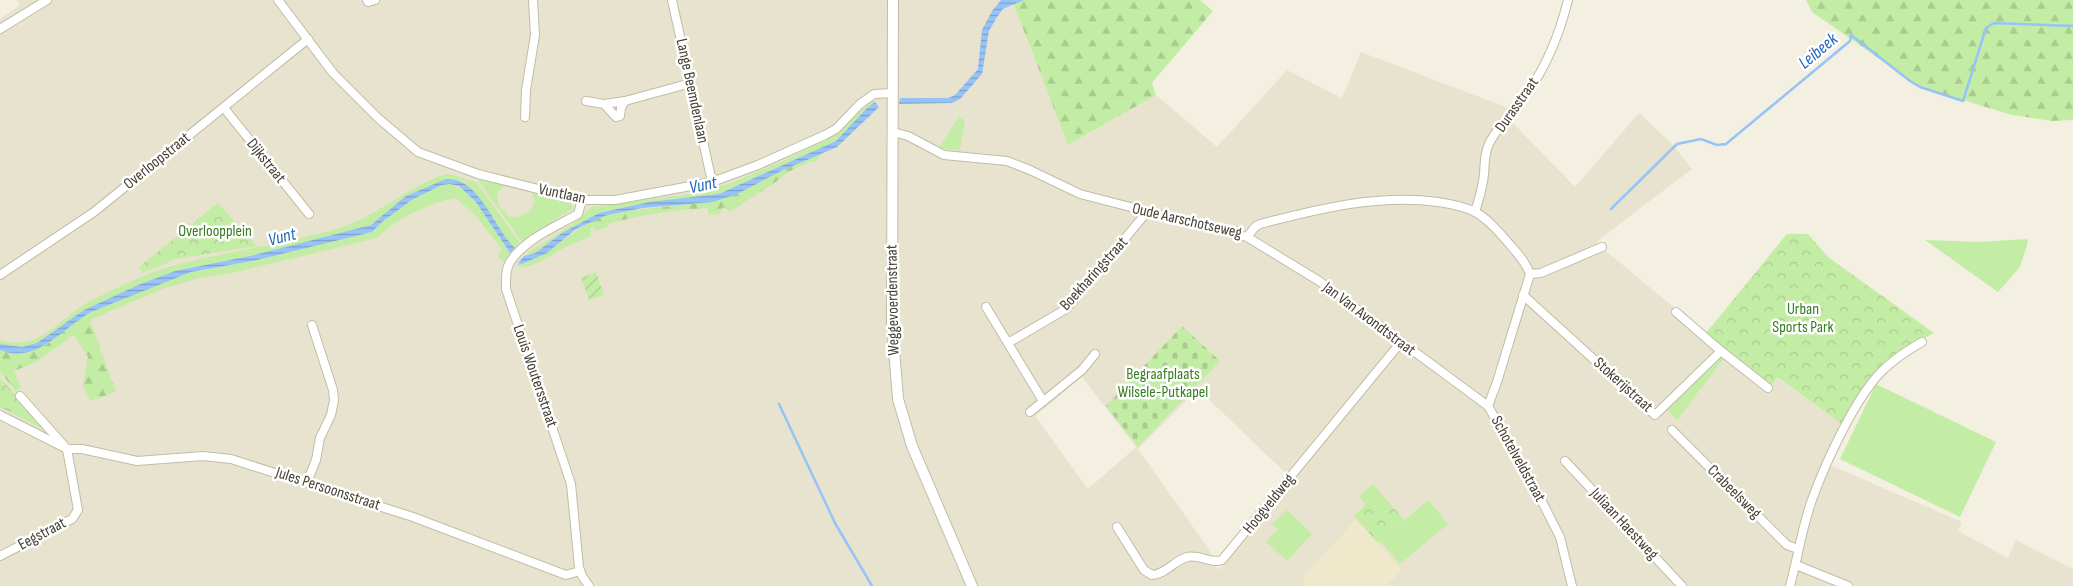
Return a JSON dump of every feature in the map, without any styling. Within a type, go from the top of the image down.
[{"type":"street","points":[[0,29],[47,0]]},
{"type":"street","name":"Vuntlaan","points":[[278,0],[333,73],[378,118],[418,152],[478,174],[582,200],[616,200],[712,182],[758,165],[825,135],[836,129],[860,104],[874,94],[893,99]]},
{"type":"street","points":[[368,0],[368,2],[375,0]]},
{"type":"street","points":[[525,117],[526,90],[535,35],[534,0]]},
{"type":"street","name":"Lange Beemdenlaan","points":[[672,0],[712,182]]},
{"type":"street","name":"Weggevoerdenstraat","points":[[893,0],[892,324],[898,399],[909,438],[972,586]]},
{"type":"street","name":"Durasstraat","points":[[1475,212],[1481,194],[1485,156],[1489,143],[1529,91],[1551,51],[1568,0]]},
{"type":"street","name":"Overloopstraat","points":[[0,275],[94,212],[308,39]]},
{"type":"street","points":[[586,101],[604,104],[625,101],[691,83]]},
{"type":"street","points":[[604,104],[616,117],[620,116],[625,101]]},
{"type":"street","name":"Dijkstraat","points":[[224,108],[309,214]]},
{"type":"street","name":"Oude Aarschotseweg","points":[[893,132],[908,136],[944,156],[1007,161],[1080,194],[1247,237],[1260,224],[1325,208],[1388,199],[1418,199],[1446,203],[1475,212],[1489,222],[1527,264],[1530,274]]},
{"type":"street","name":"Louis Woutersstraat","points":[[582,200],[578,214],[522,248],[512,260],[506,273],[506,289],[571,484],[580,571],[589,586]]},
{"type":"street","name":"Boekharingstraat","points":[[1008,344],[1066,309],[1147,212]]},
{"type":"street","name":"Jan Van Avondtstraat","points":[[1247,237],[1319,281],[1488,406]]},
{"type":"street","points":[[1530,274],[1541,273],[1602,247]]},
{"type":"street","name":"Schotelveldstraat","points":[[1530,274],[1488,406],[1532,482],[1560,537],[1572,586]]},
{"type":"street","name":"Stokerijstraat","points":[[1523,295],[1655,415],[1721,351]]},
{"type":"street","points":[[986,307],[1043,402]]},
{"type":"street","points":[[1676,312],[1768,388]]},
{"type":"street","points":[[306,482],[316,460],[319,441],[331,415],[334,400],[312,325]]},
{"type":"street","name":"Hoogveldweg","points":[[1117,527],[1144,570],[1152,575],[1158,574],[1186,557],[1222,560],[1401,342]]},
{"type":"street","points":[[1790,586],[1812,498],[1834,447],[1851,416],[1880,372],[1922,342]]},
{"type":"street","points":[[1030,412],[1082,370],[1095,354]]},
{"type":"street","points":[[20,396],[67,449]]},
{"type":"street","name":"Jules Persoonsstraat","points":[[0,415],[67,449],[82,449],[137,461],[215,456],[231,459],[413,517],[566,575],[580,571]]},
{"type":"street","name":"Crabeelsweg","points":[[1672,430],[1787,545],[1798,549]]},
{"type":"street","name":"Eegstraat","points":[[0,556],[76,515],[77,504],[67,449]]},
{"type":"street","name":"Juliaan Haestweg","points":[[1565,461],[1682,586]]},
{"type":"street","points":[[1796,565],[1848,586]]},
{"type":"shaded area","points":[[17,0],[1012,0],[1068,145],[1156,95],[1217,147],[1287,70],[1342,98],[1361,52],[1511,109],[1517,114],[1512,122],[1575,187],[1639,113],[1671,143],[1692,169],[1597,241],[1607,252],[1676,309],[1767,390],[1776,377],[1843,425],[1825,457],[1830,465],[1962,522],[1958,531],[2008,558],[2016,540],[2073,569],[2073,586],[0,586],[0,19],[20,5]],"holes":[[[1082,377],[1136,447],[1088,489],[1035,416]],[[1198,389],[1295,482],[1218,570],[1210,551],[1138,449]]]},
{"type":"shaded area","points":[[1356,519],[1402,570],[1386,586],[1304,586],[1303,577]]},
{"type":"green space","points":[[1012,0],[1200,0],[1213,11],[1152,83],[1156,95],[1068,145]]},
{"type":"green space","points":[[1806,0],[2073,0],[2073,120],[2052,121],[2012,115],[1920,87],[1812,12]]},
{"type":"green space","points":[[874,100],[875,102],[836,141],[719,194],[649,202],[599,213],[562,233],[535,253],[531,255],[527,253],[577,221],[592,207],[697,193],[731,183],[790,158],[839,133],[866,105]]},
{"type":"green space","points":[[959,117],[965,121],[960,150],[939,147]]},
{"type":"green space","points":[[822,153],[815,163],[811,161],[788,172],[730,212],[723,207],[719,214],[709,215],[707,208],[681,210],[645,215],[608,224],[609,227],[595,231],[594,228],[588,228],[587,224],[607,215],[624,211],[693,204],[737,194],[781,171]]},
{"type":"green space","points":[[446,174],[477,183],[520,243],[515,248],[510,244],[476,194],[464,182],[455,179],[444,181],[406,196],[371,225],[250,256],[175,271],[138,285],[84,310],[37,343],[22,347],[0,344],[0,340],[20,343],[34,340],[92,300],[148,274],[171,266],[303,238],[356,222],[432,179]]},
{"type":"green space","points":[[477,179],[505,185],[497,193],[499,206],[510,217],[529,212],[535,201],[532,193],[571,203],[573,208],[522,242]]},
{"type":"green space","points":[[450,184],[470,195],[484,213],[510,253],[503,262],[497,255],[502,250],[476,216],[456,198],[445,200],[414,212],[394,224],[377,238],[241,271],[196,279],[165,288],[106,313],[108,303],[191,272],[257,260],[372,232],[383,220],[406,203],[432,189]]},
{"type":"green space","name":"Overloopplein","points":[[218,203],[257,246],[175,259],[143,273],[139,267]]},
{"type":"green space","points":[[587,224],[591,229],[591,236],[535,264],[528,266],[516,265],[542,255]]},
{"type":"green space","name":"Urban Sports Park","points":[[1787,234],[1808,234],[1828,257],[1934,333],[1909,347],[1848,412],[1843,425],[1777,377],[1771,386],[1706,333]]},
{"type":"green space","points":[[2026,239],[2028,242],[2020,267],[1998,292],[1925,240],[1979,242]]},
{"type":"green space","points":[[596,272],[604,295],[589,300],[581,278]]},
{"type":"green space","points":[[108,303],[106,313],[90,320],[116,392],[90,401],[83,385],[88,357],[74,335],[36,362],[14,371],[21,387],[16,391],[0,372],[0,350],[4,352],[46,345],[77,319]]},
{"type":"green space","name":"Begraafplaats Wilsele-Putkapel","points":[[1182,326],[1220,361],[1138,447],[1106,406]]},
{"type":"green space","points":[[1719,358],[1724,358],[1677,420],[1665,408]]},
{"type":"green space","points":[[0,378],[52,434],[0,407]]},
{"type":"green space","points":[[1876,384],[1996,442],[1960,517],[1840,459]]},
{"type":"green space","points":[[1373,484],[1393,507],[1378,519],[1359,496]]},
{"type":"green space","points":[[1428,500],[1448,524],[1400,564],[1380,541]]},
{"type":"green space","points":[[1366,504],[1378,519],[1393,507],[1404,520],[1378,543],[1354,516]]},
{"type":"green space","points":[[1287,510],[1312,534],[1287,561],[1266,542],[1278,529],[1272,524]]},
{"type":"water","points":[[1001,0],[1024,0],[1003,9],[997,17],[989,31],[982,74],[960,99],[952,103],[899,104],[900,98],[948,98],[955,95],[978,69],[982,30],[992,11]]},
{"type":"water","points":[[875,102],[879,107],[837,147],[781,171],[737,194],[713,202],[643,208],[607,215],[576,229],[547,253],[522,264],[518,263],[524,256],[535,253],[562,233],[599,213],[649,202],[719,194],[836,141]]},
{"type":"water","points":[[446,179],[458,180],[477,195],[515,248],[510,253],[476,202],[459,186],[442,185],[413,199],[382,222],[372,232],[257,260],[191,272],[91,312],[49,343],[37,349],[26,353],[0,350],[0,344],[22,347],[37,343],[84,310],[138,285],[175,271],[250,256],[371,225],[406,196]]},
{"type":"waterway","name":"Leibeek","points":[[1611,209],[1677,144],[1701,139],[1717,145],[1726,144],[1850,41],[1851,35],[1920,87],[1963,101],[1986,28],[1994,23],[2073,26]]},
{"type":"waterway","points":[[779,404],[835,523],[872,586]]},
{"type":"water label","name":"Vunt","points":[[703,185]]},
{"type":"water label","name":"Vunt","points":[[282,237]]}]
